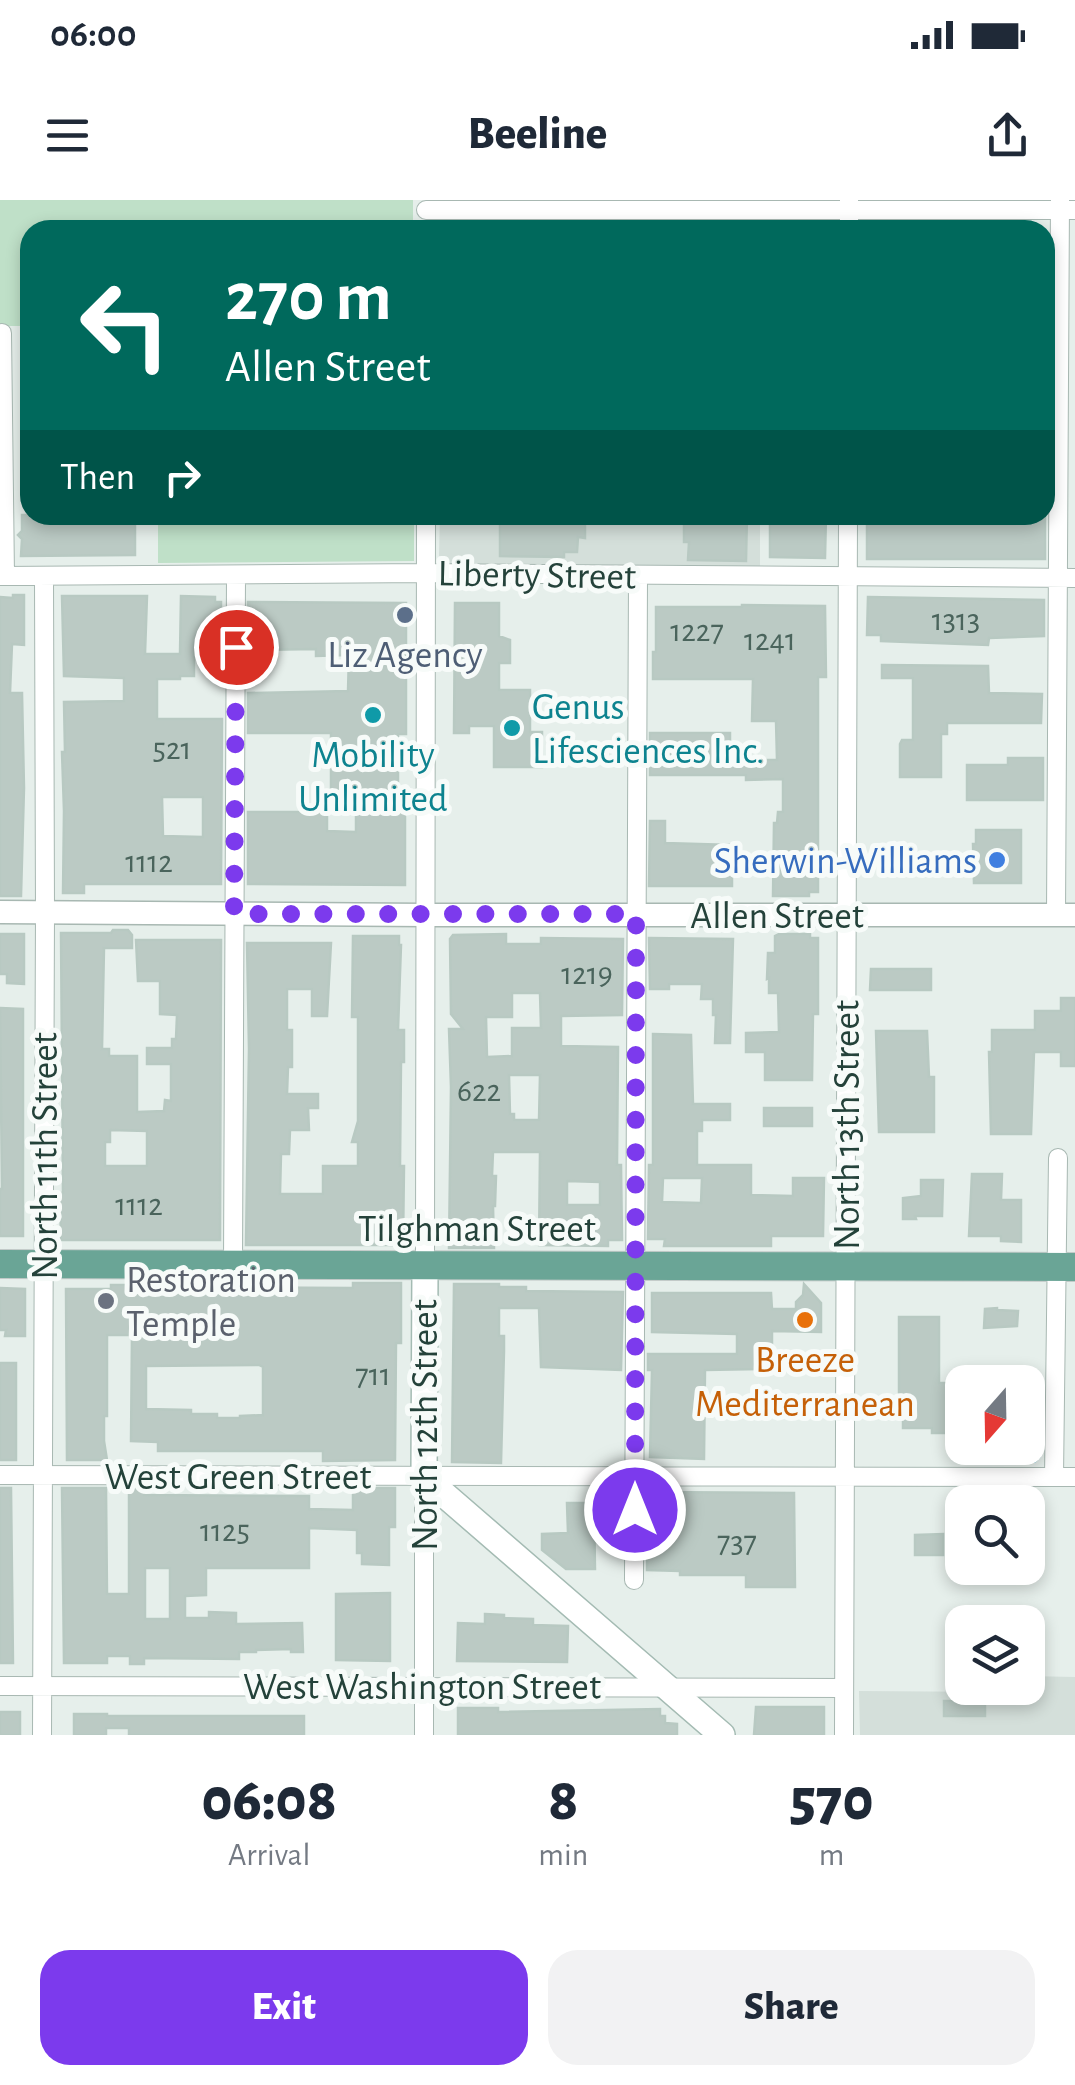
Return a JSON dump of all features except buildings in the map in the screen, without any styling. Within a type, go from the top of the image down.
[{"type":"main road","name":"Tilghman Street","points":[[0,1264],[1066,1267]]},
{"type":"main road","name":"North 12th Street","points":[[424,1477],[425,1266]]},
{"type":"main road","points":[[424,1477],[722,1735]]},
{"type":"street","points":[[426,205],[1065,207],[1065,914]]},
{"type":"street","points":[[2,334],[2,576]]},
{"type":"street","name":"North 12th Street","points":[[425,1266],[426,525]]},
{"type":"street","name":"North 13th Street","points":[[844,1735],[848,525]]},
{"type":"street","name":"Liberty Street","points":[[2,576],[426,573],[1067,578]]},
{"type":"street","points":[[233,1264],[236,575]]},
{"type":"street","points":[[634,1580],[638,576]]},
{"type":"street","name":"North 11th Street","points":[[42,1735],[44,577]]},
{"type":"street","name":"Allen Street","points":[[0,912],[1065,914]]},
{"type":"street","points":[[1054,1477],[1066,1267],[1058,1158]]},
{"type":"street","name":"West Green Street","points":[[0,1475],[1075,1477]]},
{"type":"street","name":"North 12th Street","points":[[424,1477],[424,1735]]},
{"type":"street","name":"West Washington Street","points":[[0,1686],[844,1688]]},
{"type":"shaded area","points":[[440,525],[760,525],[760,566],[447,565],[439,556]]},
{"type":"shaded area","points":[[1045,1676],[1075,1677],[1075,1735],[860,1735],[859,1691],[945,1692],[945,1705],[1045,1705]]},
{"type":"green space","points":[[0,200],[413,200],[413,220],[20,220],[20,326],[0,326]]},
{"type":"green space","points":[[158,525],[414,525],[414,561],[158,563]]},
{"type":"place","name":"Liz Agency","points":[[405,615]]},
{"type":"place","name":"Mobility Unlimited","points":[[373,715]]},
{"type":"place","name":"Genus Lifesciences Inc.","points":[[512,728]]},
{"type":"place","name":"Sherwin-Williams","points":[[997,860]]},
{"type":"place","name":"Restoration Temple","points":[[106,1301]]},
{"type":"place","name":"Breeze Mediterranean","points":[[805,1320]]},
{"type":"route","points":[[236,647],[234,914],[636,914],[635,1510]]}]
